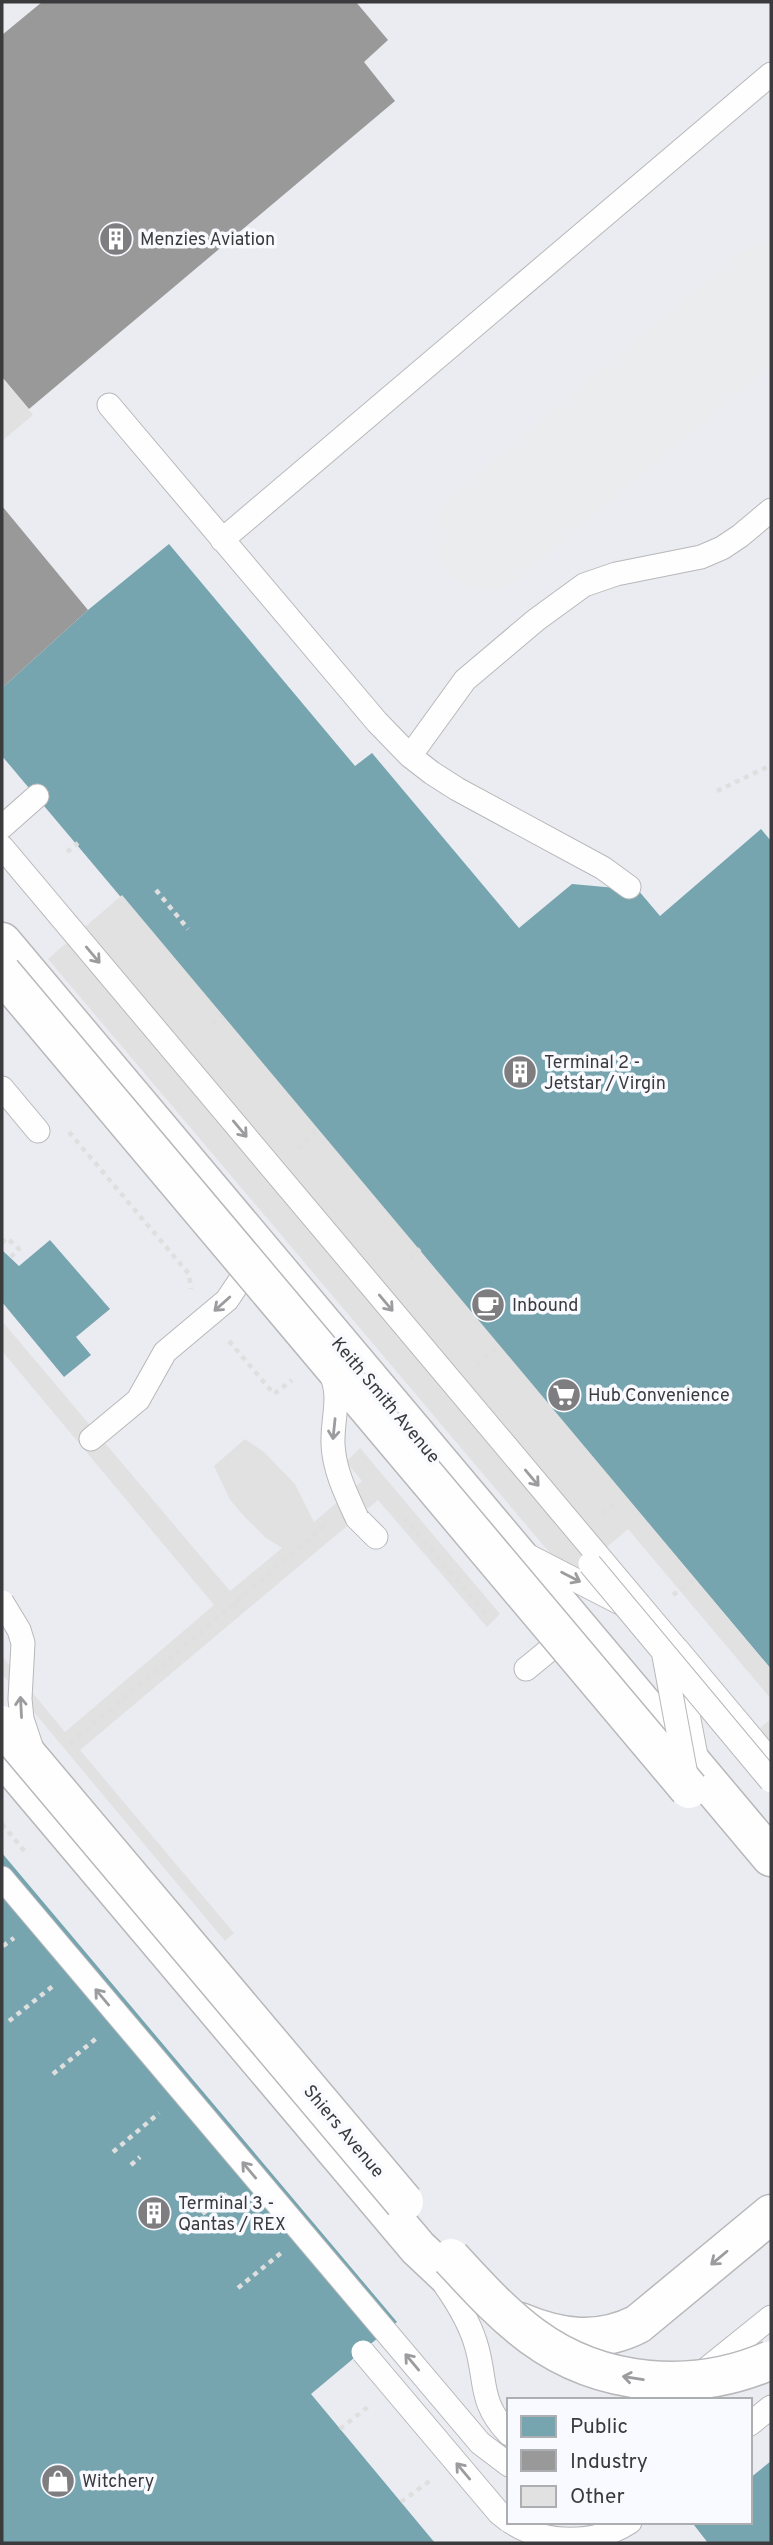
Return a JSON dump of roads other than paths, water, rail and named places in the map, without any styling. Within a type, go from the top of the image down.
[{"type":"street","name":"Keith Smith Avenue","points":[[3,957],[236,1221],[578,1627],[771,1887]]},
{"type":"street","name":"Keith Smith Avenue","points":[[3,957],[313,1342],[694,1780],[771,1857]]},
{"type":"street","name":"Shiers Avenue","points":[[2,1725],[54,1759],[451,2258],[490,2301],[513,2321],[534,2338],[567,2357],[599,2371],[631,2378],[690,2381],[732,2373],[771,2360]]},
{"type":"street","name":"Shiers Avenue","points":[[2,1755],[418,2248],[452,2280],[512,2319],[561,2336],[604,2337],[624,2331],[638,2324],[771,2214]]},
{"type":"lane","points":[[222,540],[771,74]]},
{"type":"lane","points":[[109,405],[377,722],[410,756],[457,789],[603,868],[629,887]]},
{"type":"lane","points":[[410,756],[465,680],[536,620],[584,585],[616,574],[701,557],[740,536],[771,510]]},
{"type":"lane","points":[[2,827],[37,796]]},
{"type":"lane","points":[[2,846],[650,1619],[669,1650],[771,1781]]},
{"type":"lane","points":[[2,865],[65,940]]},
{"type":"lane","points":[[2,1088],[38,1130]]},
{"type":"lane","points":[[91,1439],[138,1400],[165,1352],[227,1300],[245,1273],[247,1256],[236,1221]]},
{"type":"lane","points":[[313,1342],[332,1375],[336,1388],[333,1443],[335,1463],[357,1518],[376,1537]]},
{"type":"lane","points":[[510,1546],[650,1619]]},
{"type":"lane","points":[[590,1564],[771,1761]]},
{"type":"lane","points":[[2,1601],[19,1630],[23,1643],[20,1699],[22,1719],[54,1759]]},
{"type":"lane","points":[[526,1670],[578,1627]]},
{"type":"lane","points":[[669,1650],[694,1780]]},
{"type":"lane","points":[[2,1878],[480,2443],[507,2463]]},
{"type":"lane","points":[[418,2248],[470,2325],[478,2350],[485,2395],[491,2412],[507,2430]]},
{"type":"lane","points":[[670,2398],[771,2317]]},
{"type":"lane","points":[[363,2352],[507,2520]]},
{"type":"lane","points":[[752,2404],[771,2389]]},
{"type":"lane","points":[[440,2395],[507,2430]]},
{"type":"lane","points":[[752,2422],[771,2407]]},
{"type":"lane","points":[[514,2524],[539,2537],[579,2542],[598,2539],[627,2524]]},
{"type":"place","name":"Menzies Aviation","points":[[116,239]]},
{"type":"place","name":"Terminal 2 - Jetstar / Virgin","points":[[520,1072]]},
{"type":"place","name":"Inbound","points":[[488,1305]]},
{"type":"place","name":"Hub Convenience","points":[[564,1395]]},
{"type":"place","name":"Terminal 3 - Qantas / REX","points":[[154,2213]]},
{"type":"place","name":"Witchery","points":[[58,2481]]}]
